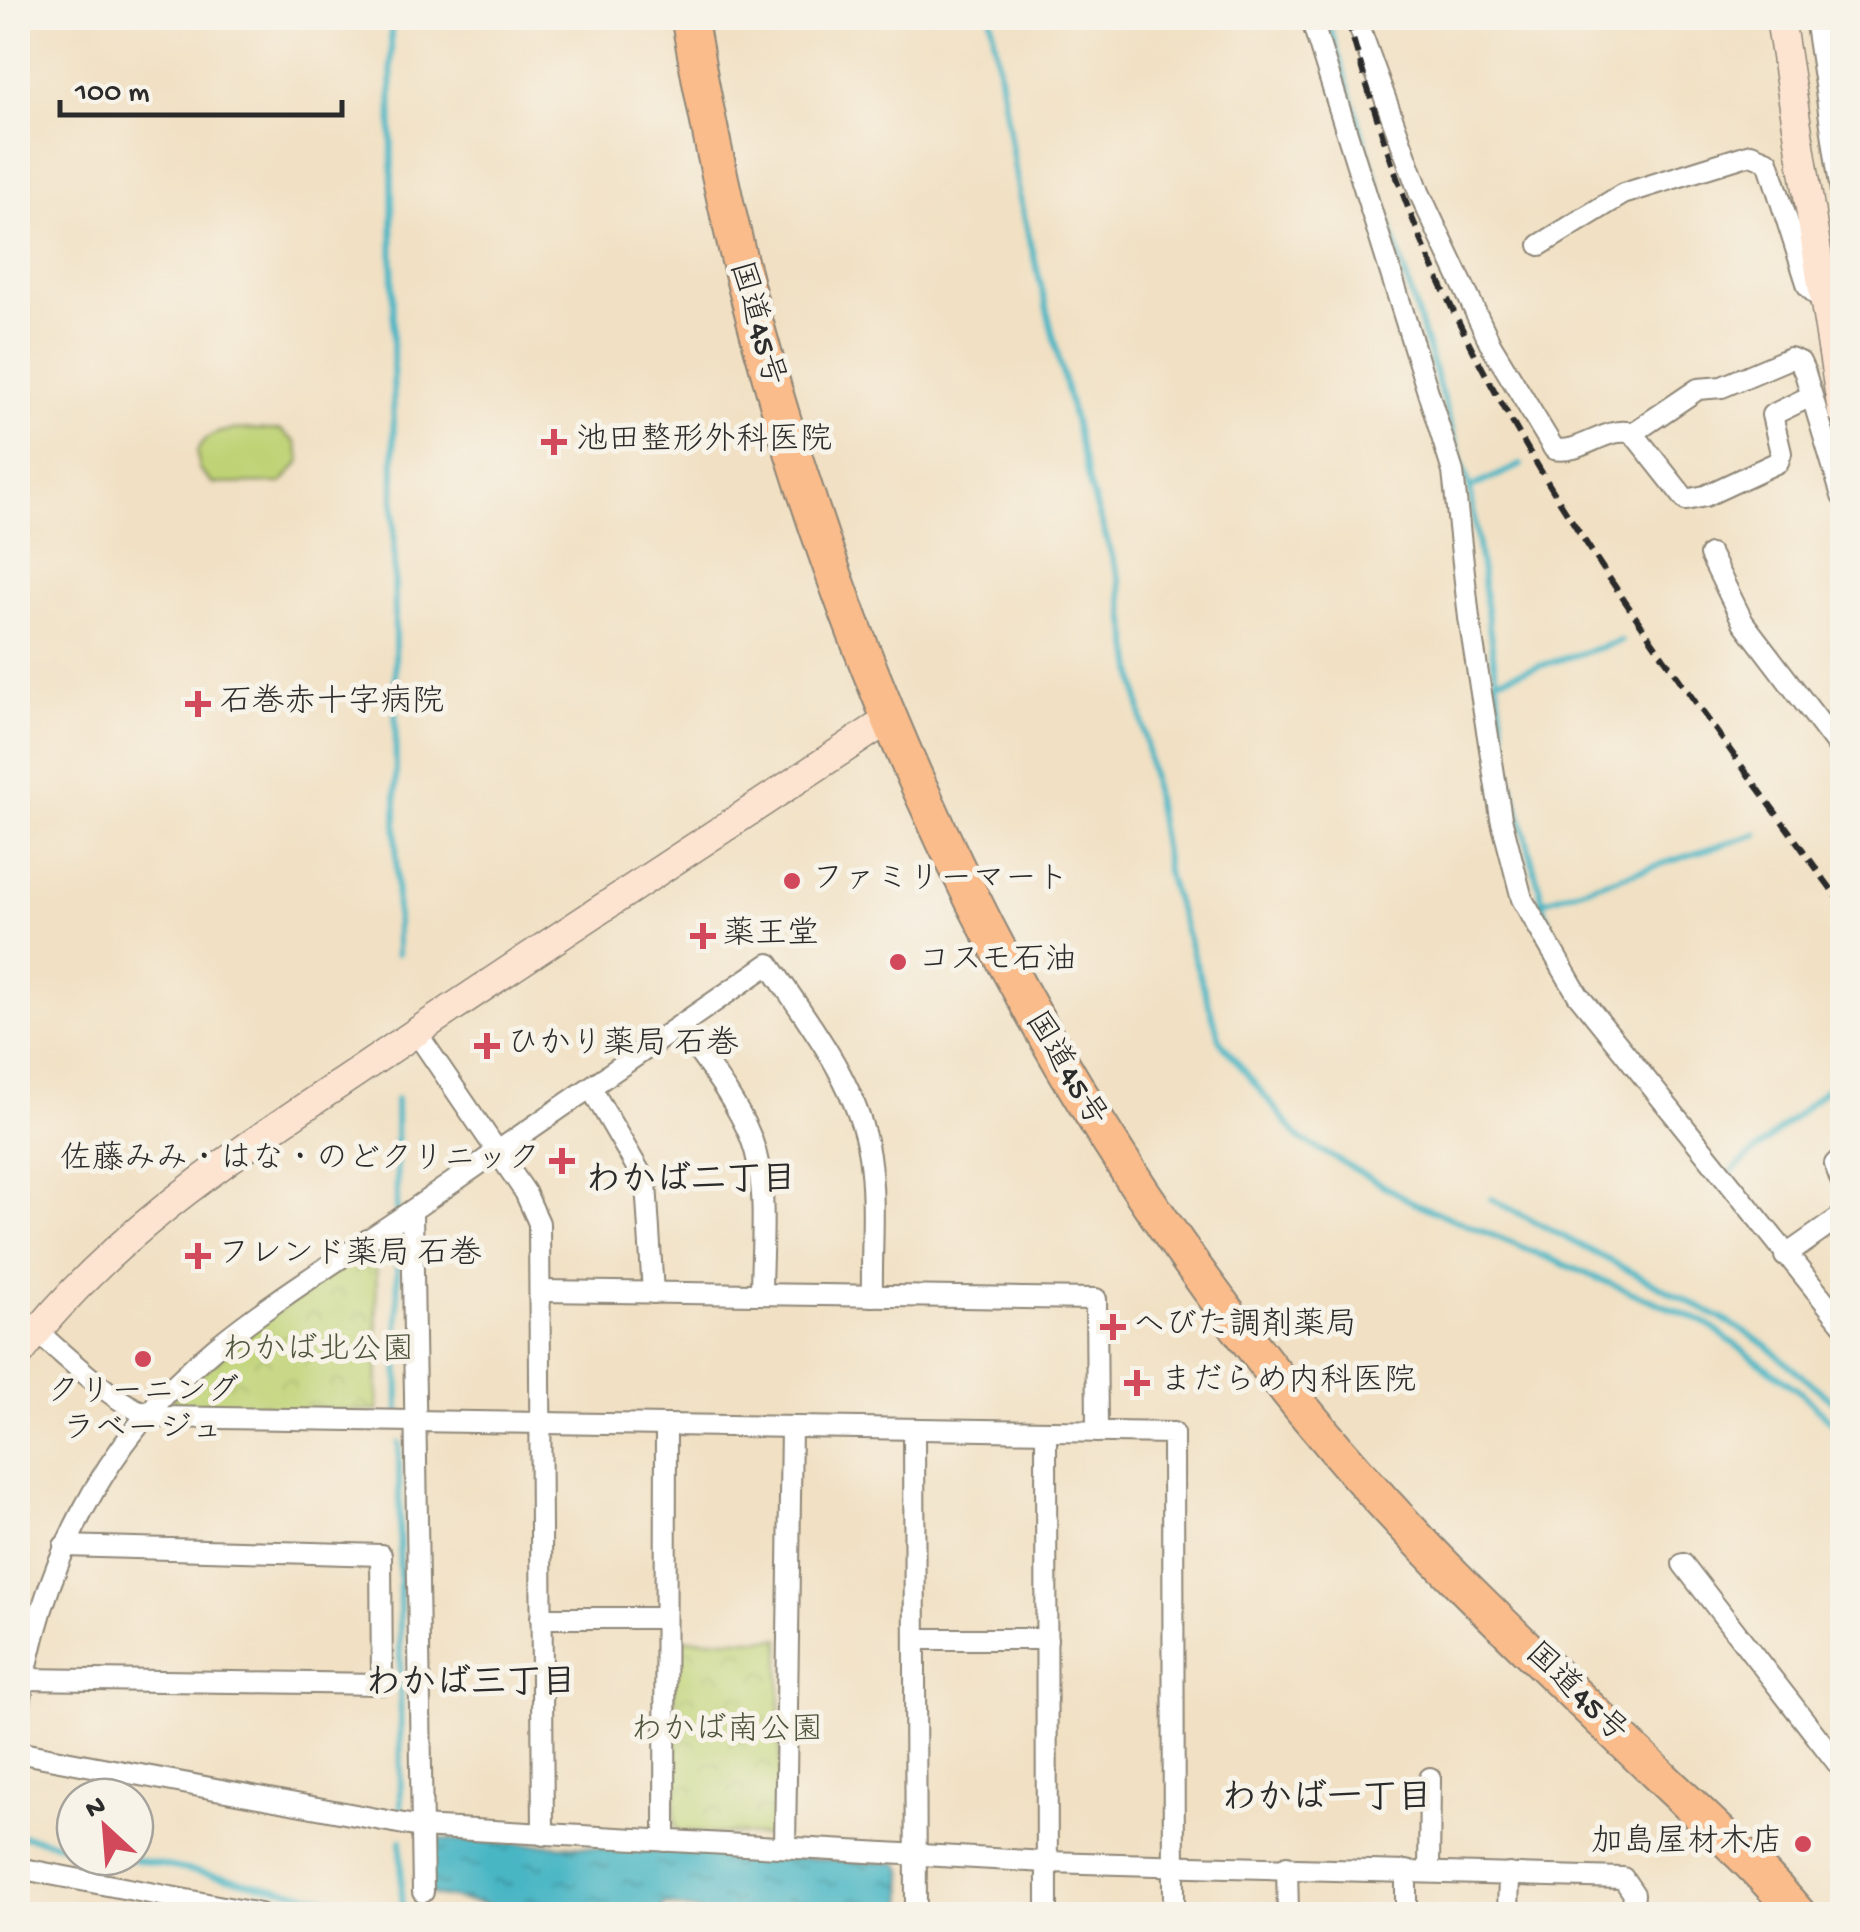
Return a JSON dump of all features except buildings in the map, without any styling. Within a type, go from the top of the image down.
[{"type":"highway","name":"国道45号","points":[[690,18],[735,254],[791,454],[890,719],[945,850],[1014,986],[1179,1250],[1337,1450],[1419,1539],[1798,1914]]},
{"type":"street","points":[[1311,18],[1453,472],[1469,618],[1501,818],[1522,899],[1578,995],[1790,1251],[1842,1323]]},
{"type":"street","points":[[1356,18],[1419,192],[1491,344],[1546,440],[1563,450],[1624,430],[1633,432],[1686,500],[1705,496],[1778,462],[1781,453],[1772,415],[1811,396]]},
{"type":"street","points":[[1780,18],[1842,412]]},
{"type":"street","points":[[1815,18],[1842,198]]},
{"type":"street","points":[[1540,245],[1623,194],[1751,154],[1768,161],[1808,286],[1826,306]]},
{"type":"street","points":[[1633,432],[1698,389],[1722,387],[1790,358],[1800,362],[1842,496]]},
{"type":"street","points":[[1710,555],[1744,622],[1842,752]]},
{"type":"street","points":[[18,1356],[27,1323],[167,1204],[416,1032],[890,719]]},
{"type":"street","points":[[18,1717],[32,1634],[64,1546],[110,1462],[146,1416],[214,1349],[770,964],[830,1055],[862,1122],[870,1158],[872,1296]]},
{"type":"street","points":[[680,1026],[735,1105],[752,1142],[760,1196],[761,1294]]},
{"type":"street","points":[[416,1032],[498,1151],[539,1223],[543,1835]]},
{"type":"street","points":[[591,1088],[646,1183],[652,1293]]},
{"type":"street","points":[[1842,1157],[1835,1164],[1842,1183]]},
{"type":"street","points":[[412,1211],[423,1892]]},
{"type":"street","points":[[1790,1251],[1842,1216]]},
{"type":"street","points":[[542,1292],[1096,1299],[1098,1432]]},
{"type":"street","points":[[27,1323],[146,1416],[1173,1433],[1174,1914]]},
{"type":"street","points":[[664,1841],[666,1426]]},
{"type":"street","points":[[785,1847],[791,1427]]},
{"type":"street","points":[[914,1429],[916,1914]]},
{"type":"street","points":[[1046,1431],[1047,1914]]},
{"type":"street","points":[[23,1679],[382,1684],[381,1555],[64,1546]]},
{"type":"street","points":[[1683,1564],[1842,1769]]},
{"type":"street","points":[[541,1618],[663,1618]]},
{"type":"street","points":[[915,1639],[1047,1639]]},
{"type":"street","points":[[18,1748],[22,1753],[420,1826],[1048,1862],[1623,1878],[1634,1894],[1632,1914]]},
{"type":"street","points":[[1430,1778],[1430,1871]]},
{"type":"street","points":[[1287,1866],[1288,1914]]},
{"type":"street","points":[[18,1868],[180,1907],[260,1914]]},
{"type":"street","points":[[1406,1871],[1406,1914]]},
{"type":"street","points":[[1508,1914],[1509,1874]]},
{"type":"green space","points":[[233,430],[281,430],[296,443],[301,461],[282,483],[213,484],[199,469],[197,452],[211,436]]},
{"type":"green space","name":"わかば北公園","points":[[376,1244],[378,1411],[175,1408],[171,1401],[247,1332]]},
{"type":"green space","name":"わかば南公園","points":[[674,1639],[780,1639],[780,1832],[775,1836],[680,1832],[675,1826]]},
{"type":"water","points":[[436,1839],[897,1863],[903,1870],[904,1914],[699,1914],[663,1904],[660,1914],[537,1914],[434,1895],[430,1891],[427,1844]]},
{"type":"waterway","points":[[391,18],[397,954]]},
{"type":"waterway","points":[[991,18],[1019,195],[1090,487],[1119,578],[1168,877],[1221,1042],[1299,1138],[1414,1203],[1704,1322],[1799,1391],[1842,1432]]},
{"type":"waterway","points":[[1327,18],[1470,488],[1510,777],[1551,932]]},
{"type":"waterway","points":[[1470,488],[1521,465]]},
{"type":"waterway","points":[[1494,680],[1621,641]]},
{"type":"waterway","points":[[1541,902],[1757,834]]},
{"type":"waterway","points":[[1581,981],[1610,1018]]},
{"type":"waterway","points":[[1730,1173],[1842,1076]]},
{"type":"waterway","points":[[396,1099],[397,1213]]},
{"type":"waterway","points":[[1491,1199],[1732,1324],[1764,1344],[1842,1409]]},
{"type":"waterway","points":[[397,1245],[399,1413]]},
{"type":"waterway","points":[[399,1443],[401,1817]]},
{"type":"waterway","points":[[18,1835],[55,1843]]},
{"type":"waterway","points":[[401,1840],[402,1914]]},
{"type":"waterway","points":[[155,1863],[405,1914]]},
{"type":"railway","points":[[1347,18],[1407,205],[1448,299],[1495,391],[1602,568],[1842,904]]},
{"type":"place","name":"池田整形外科医院","points":[[554,442]]},
{"type":"place","name":"石巻赤十字病院","points":[[198,704]]},
{"type":"place","name":"ファミリーマート","points":[[792,881]]},
{"type":"place","name":"薬王堂","points":[[703,936]]},
{"type":"place","name":"コスモ石油","points":[[898,962]]},
{"type":"place","name":"ひかり薬局 石巻","points":[[487,1046]]},
{"type":"place","name":"佐藤みみ・はな・のどクリニック","points":[[562,1161]]},
{"type":"place","name":"フレンド薬局 石巻","points":[[198,1256]]},
{"type":"place","name":"へびた調剤薬局","points":[[1113,1327]]},
{"type":"place","name":"クリーニング ラベージュ","points":[[143,1359]]},
{"type":"place","name":"まだらめ内科医院","points":[[1137,1383]]},
{"type":"place","name":"加島屋材木店","points":[[1803,1844]]},
{"type":"district","name":"わかば二丁目","points":[[691,1182]]},
{"type":"district","name":"わかば三丁目","points":[[471,1685]]},
{"type":"district","name":"わかば一丁目","points":[[1327,1800]]}]
